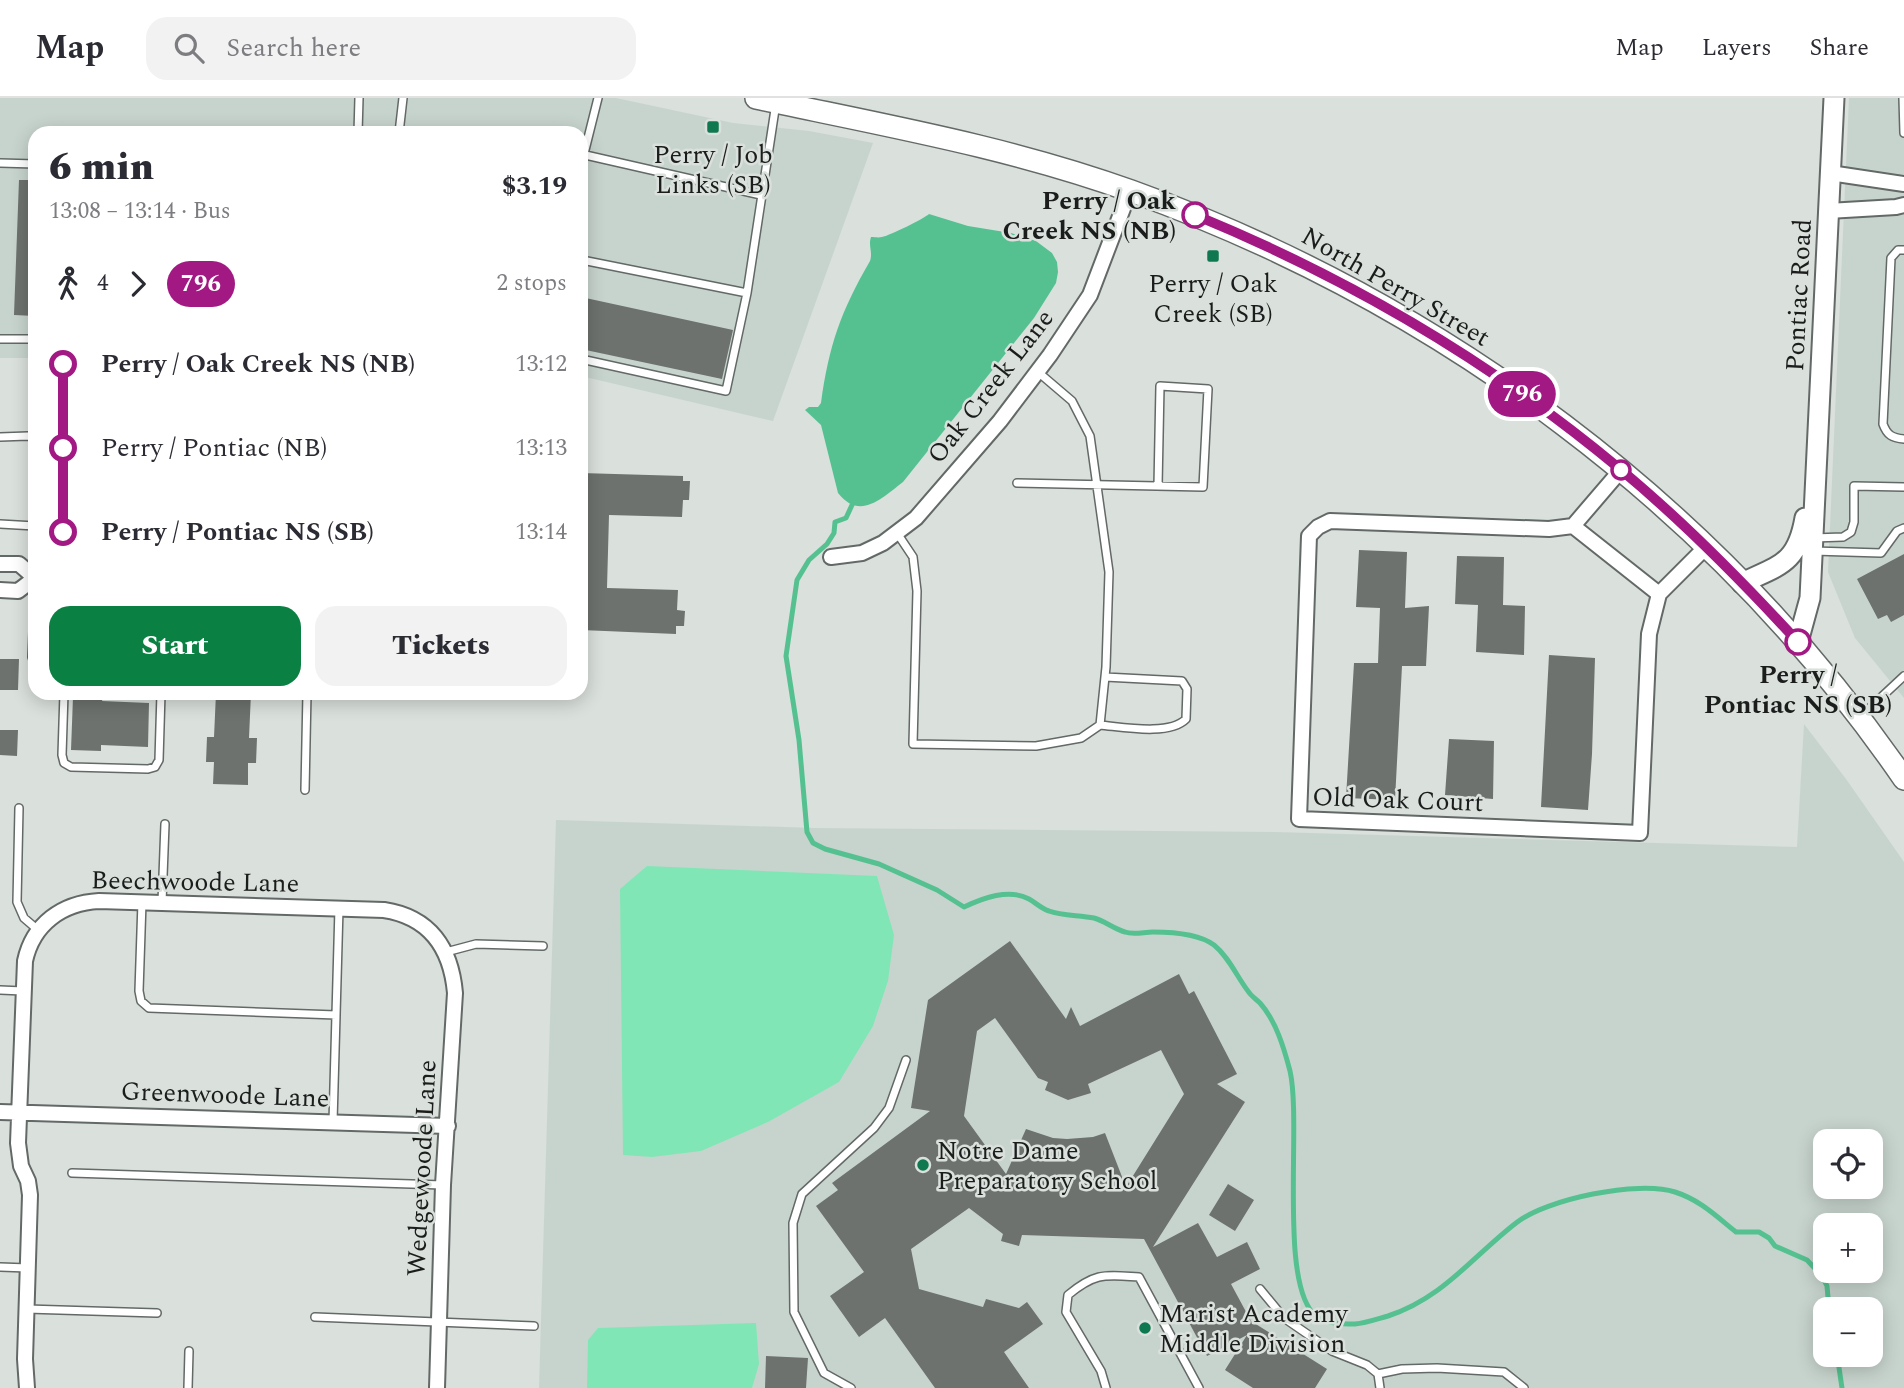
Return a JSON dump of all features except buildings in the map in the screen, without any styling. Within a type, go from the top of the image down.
[{"type":"main road","name":"North Perry Street","points":[[770,99],[995,149],[1130,190],[1217,224],[1288,256],[1386,307],[1490,372],[1621,470],[1742,583],[1798,642],[1859,717],[1904,779]]},
{"type":"street","name":"Pontiac Road","points":[[1798,642],[1810,598],[1834,98]]},
{"type":"street","points":[[1830,173],[1904,184]]},
{"type":"street","name":"Oak Creek Lane","points":[[831,557],[862,553],[883,543],[916,518],[1000,421],[1038,372],[1090,295],[1130,190]]},
{"type":"street","points":[[1828,211],[1904,205]]},
{"type":"street","points":[[1621,470],[1573,526],[1660,594]]},
{"type":"street","name":"Pontiac Road","points":[[1742,583],[1774,568],[1793,555],[1815,494]]},
{"type":"street","name":"Old Oak Court","points":[[1573,526],[1549,529],[1330,521],[1318,527],[1310,536],[1299,820],[1640,833],[1648,634],[1660,594],[1705,548]]},
{"type":"street","points":[[0,564],[19,564],[28,572]]},
{"type":"street","points":[[0,590],[18,591],[28,584]]},
{"type":"street","name":"Beechwoode Lane","points":[[38,930],[54,915],[76,904],[99,901],[384,910],[406,915],[425,926],[446,952]]},
{"type":"street","points":[[27,1388],[25,1359],[30,1195],[28,1181],[21,1166],[18,1143],[26,956],[38,930]]},
{"type":"street","name":"Wedgewoode Lane","points":[[436,1388],[443,1185],[455,993],[453,970],[446,952]]},
{"type":"street","name":"Greenwoode Lane","points":[[0,1112],[448,1126]]},
{"type":"lane","points":[[358,126],[359,98]]},
{"type":"lane","points":[[401,126],[403,98]]},
{"type":"lane","points":[[588,134],[598,98]]},
{"type":"lane","points":[[1903,98],[1904,133]]},
{"type":"lane","points":[[588,361],[726,391],[747,293],[761,195],[770,99]]},
{"type":"lane","points":[[588,156],[761,195]]},
{"type":"lane","points":[[0,163],[28,164]]},
{"type":"lane","points":[[1904,250],[1898,250],[1891,258],[1883,424],[1886,432],[1895,439],[1904,439]]},
{"type":"lane","points":[[588,261],[747,293]]},
{"type":"lane","points":[[0,339],[28,339]]},
{"type":"lane","points":[[1038,372],[1072,401],[1090,436],[1109,572],[1105,677],[1100,725]]},
{"type":"lane","points":[[1017,483],[1203,487],[1208,389],[1160,386],[1158,486]]},
{"type":"lane","points":[[0,437],[28,436]]},
{"type":"lane","points":[[1812,545],[1843,537],[1851,532],[1854,522],[1854,486],[1904,487]]},
{"type":"lane","points":[[0,524],[28,526]]},
{"type":"lane","points":[[1812,545],[1881,553],[1897,531],[1904,528]]},
{"type":"lane","points":[[897,532],[913,557],[917,591],[913,744],[1036,746],[1081,738],[1100,725],[1162,729],[1181,724],[1186,719],[1187,689],[1182,681],[1105,677]]},
{"type":"lane","points":[[1859,717],[1904,677]]},
{"type":"lane","points":[[64,700],[64,763],[71,767],[148,769],[155,767],[159,760],[161,700]]},
{"type":"lane","points":[[305,790],[307,700]]},
{"type":"lane","points":[[19,808],[17,902],[24,918],[38,930]]},
{"type":"lane","points":[[162,902],[165,824]]},
{"type":"lane","points":[[142,902],[139,990],[141,1001],[149,1008],[336,1015]]},
{"type":"lane","points":[[333,1122],[339,908]]},
{"type":"lane","points":[[446,952],[476,944],[543,946]]},
{"type":"lane","points":[[0,990],[23,991]]},
{"type":"lane","points":[[851,1388],[824,1373],[794,1312],[793,1223],[802,1194],[874,1128],[889,1108],[906,1060]]},
{"type":"lane","points":[[72,1172],[443,1185]]},
{"type":"lane","points":[[0,1267],[28,1268]]},
{"type":"lane","points":[[1106,1388],[1101,1371],[1066,1312],[1069,1295],[1085,1281],[1104,1275],[1139,1277],[1199,1388]]},
{"type":"lane","points":[[1260,1289],[1284,1318],[1332,1351],[1367,1365],[1378,1374],[1380,1388]]},
{"type":"lane","points":[[27,1309],[157,1313]]},
{"type":"lane","points":[[315,1317],[534,1326]]},
{"type":"lane","points":[[188,1388],[189,1351]]},
{"type":"lane","points":[[1378,1374],[1402,1369],[1437,1368],[1504,1372],[1524,1388]]},
{"type":"shaded area","points":[[0,98],[616,98],[733,123],[809,131],[873,143],[773,421],[588,378],[588,126],[28,126],[28,358],[0,358]]},
{"type":"shaded area","points":[[1849,98],[1904,98],[1904,698],[1855,638],[1828,572]]},
{"type":"shaded area","points":[[929,214],[1036,241],[1052,253],[1057,262],[1056,283],[1034,318],[903,482],[871,504],[854,505],[838,493],[821,425],[805,410],[818,407],[821,403],[828,363],[838,329],[851,296],[870,261],[871,237],[886,236]]},
{"type":"shaded area","points":[[1804,724],[1904,862],[1904,1388],[539,1388],[556,820],[815,828],[1275,832],[1797,847]]},
{"type":"shaded area","points":[[647,866],[877,876],[894,935],[888,981],[873,1026],[839,1082],[768,1122],[701,1151],[652,1157],[623,1155],[620,889]]},
{"type":"shaded area","points":[[756,1323],[759,1364],[752,1388],[587,1388],[588,1340],[598,1328]]},
{"type":"waterway","points":[[852,505],[846,518],[835,522],[834,533],[827,544],[809,560],[797,580],[786,656],[799,740],[807,832],[813,843],[879,864],[937,890],[964,907],[988,898],[1013,894],[1029,899],[1049,911],[1094,918],[1128,933],[1185,934],[1214,945],[1271,1018],[1290,1071],[1294,1127],[1294,1239],[1304,1299],[1316,1316],[1340,1324],[1355,1324],[1388,1316],[1425,1299],[1441,1288],[1500,1236],[1530,1214],[1570,1199],[1639,1188],[1684,1195],[1736,1232],[1759,1232],[1775,1246],[1807,1260],[1822,1276],[1828,1297]]},
{"type":"waterway","points":[[1839,1367],[1842,1388]]},
{"type":"bus line","name":"796","points":[[1195,215],[1288,256],[1353,289],[1479,364],[1522,394],[1648,494],[1742,583],[1798,642]]},
{"type":"place","name":"Perry / Job Links (SB)","points":[[713,127]]},
{"type":"place","name":"Perry / Oak Creek NS (NB)","points":[[1195,215]]},
{"type":"place","name":"Perry / Oak Creek (SB)","points":[[1213,256]]},
{"type":"place","name":"Perry / Pontiac NS (SB)","points":[[1798,642]]},
{"type":"place","name":"Notre Dame Preparatory School","points":[[923,1165]]},
{"type":"place","name":"Marist Academy Middle Division","points":[[1145,1328]]}]
